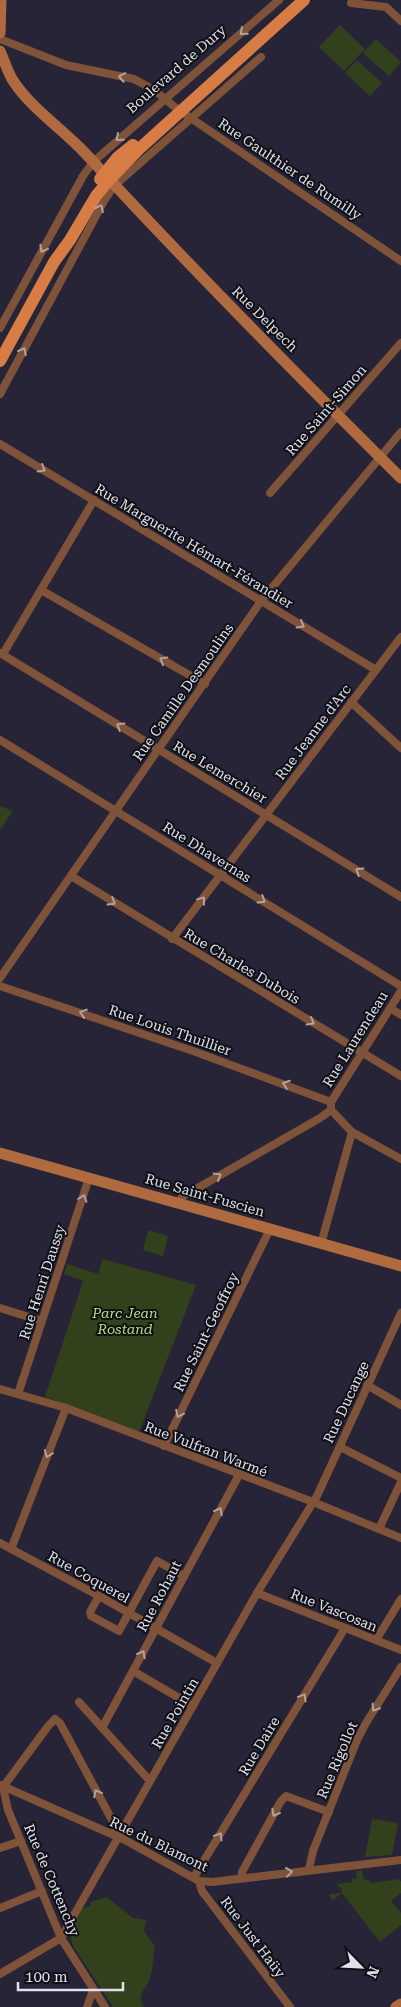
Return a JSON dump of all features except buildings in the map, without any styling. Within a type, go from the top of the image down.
[{"type":"main road","points":[[0,361],[57,258],[96,196],[109,180],[140,149],[236,63],[250,47],[304,0]]},
{"type":"street","points":[[0,33],[1,0]]},
{"type":"street","name":"Boulevard de Dury","points":[[0,328],[83,176],[93,162],[279,0]]},
{"type":"street","points":[[353,2],[386,7],[401,21]]},
{"type":"street","name":"Rue Gaulthier de Rumilly","points":[[0,39],[66,65],[134,79],[154,90],[164,99],[401,261]]},
{"type":"street","name":"Rue Delpech","points":[[0,51],[12,78],[22,92],[93,162],[401,478]]},
{"type":"street","points":[[183,112],[261,57]]},
{"type":"street","points":[[0,394],[87,233],[109,180]]},
{"type":"street","points":[[57,258],[87,233]]},
{"type":"street","name":"Rue Saint-Simon","points":[[270,494],[401,343]]},
{"type":"street","name":"Rue Camille Desmoulins","points":[[0,978],[262,601],[401,432]]},
{"type":"street","name":"Rue Marguerite Hémart-Férandier","points":[[0,444],[376,670]]},
{"type":"street","points":[[1,653],[94,500]]},
{"type":"street","points":[[41,590],[205,684]]},
{"type":"street","name":"Rue Jeanne d'Arc","points":[[172,938],[401,636]]},
{"type":"street","name":"Rue Lemerchier","points":[[1,653],[401,897]]},
{"type":"street","points":[[351,702],[401,748]]},
{"type":"street","name":"Rue Dhavernas","points":[[0,740],[401,986]]},
{"type":"street","name":"Rue Charles Dubois","points":[[71,876],[401,1076]]},
{"type":"street","name":"Rue Louis Thuillier","points":[[0,986],[193,1051],[331,1106]]},
{"type":"street","name":"Rue Laurendeau","points":[[331,1106],[401,991]]},
{"type":"street","points":[[390,1008],[401,1014]]},
{"type":"street","points":[[178,1203],[182,1197],[320,1118],[331,1106],[352,1132],[401,1159]]},
{"type":"street","points":[[321,1244],[352,1132]]},
{"type":"street","name":"Rue Saint-Fuscien","points":[[0,1153],[401,1266]]},
{"type":"street","name":"Rue Henri Daussy","points":[[18,1394],[89,1178]]},
{"type":"street","name":"Rue Saint-Geoffroy","points":[[164,1446],[270,1229]]},
{"type":"street","points":[[0,1308],[42,1321]]},
{"type":"street","name":"Rue Ducange","points":[[313,1502],[401,1313]]},
{"type":"street","points":[[367,1386],[401,1405]]},
{"type":"street","name":"Rue Vulfran Warmé","points":[[0,1389],[66,1408],[313,1502],[401,1538]]},
{"type":"street","points":[[11,1549],[66,1408]]},
{"type":"street","points":[[340,1447],[401,1478]]},
{"type":"street","name":"Rue Rohaut","points":[[102,1728],[239,1475]]},
{"type":"street","points":[[379,1529],[401,1482]]},
{"type":"street","name":"Rue Pointin","points":[[61,1938],[257,1593],[313,1502]]},
{"type":"street","name":"Rue Coquerel","points":[[0,1544],[99,1596],[217,1663]]},
{"type":"street","points":[[99,1596],[90,1612],[91,1616],[119,1631],[157,1561],[184,1576]]},
{"type":"street","name":"Rue Vascosan","points":[[257,1593],[401,1650]]},
{"type":"street","points":[[376,1640],[401,1599]]},
{"type":"street","name":"Rue Daire","points":[[197,1879],[345,1628]]},
{"type":"street","name":"Rue Rigollot","points":[[309,1870],[313,1851],[366,1723],[401,1667]]},
{"type":"street","points":[[132,1672],[193,1706]]},
{"type":"street","points":[[79,1702],[150,1781]]},
{"type":"street","points":[[1,1786],[49,1725],[56,1719],[60,1723],[112,1820],[118,1837]]},
{"type":"street","name":"Rue du Blamont","points":[[1,1786],[118,1837],[197,1879],[212,1882],[401,1860]]},
{"type":"street","name":"Rue de Cottenchy","points":[[1,1786],[8,1810],[61,1938],[105,2007]]},
{"type":"street","points":[[241,1878],[242,1872],[286,1796],[329,1812]]},
{"type":"street","points":[[0,1848],[21,1841]]},
{"type":"street","name":"Rue Just Haüy","points":[[197,1879],[202,1891],[290,2007]]},
{"type":"street","points":[[0,1908],[42,1891]]},
{"type":"street","points":[[0,1974],[61,1938]]},
{"type":"street","points":[[87,2007],[93,1990]]},
{"type":"street","points":[[396,2007],[401,2004]]},
{"type":"green space","points":[[340,25],[365,49],[344,71],[319,47]]},
{"type":"green space","points":[[376,39],[401,62],[389,76],[363,53]]},
{"type":"green space","points":[[357,60],[382,83],[370,96],[345,73]]},
{"type":"green space","points":[[0,806],[13,811],[0,830]]},
{"type":"green space","points":[[148,1230],[168,1236],[163,1256],[143,1250]]},
{"type":"green space","name":"Parc Jean Rostand","points":[[103,1259],[196,1285],[139,1432],[45,1397],[83,1281],[64,1274],[67,1264],[98,1274]]},
{"type":"green space","points":[[372,1819],[398,1823],[392,1855],[365,1857]]},
{"type":"green space","points":[[362,1870],[364,1880],[369,1880],[370,1883],[399,1879],[401,1882],[401,1893],[391,1901],[401,1913],[401,1925],[380,1942],[342,1893],[341,1887],[338,1887],[337,1884],[352,1882],[352,1879],[357,1878],[356,1871]]},
{"type":"green space","points":[[342,1893],[332,1901],[329,1894]]},
{"type":"green space","points":[[107,1897],[133,1918],[146,1920],[144,1931],[155,1946],[149,1982],[141,1995],[144,2007],[113,2007],[72,1944],[71,1930],[83,1908],[91,1906],[90,1902]]}]
